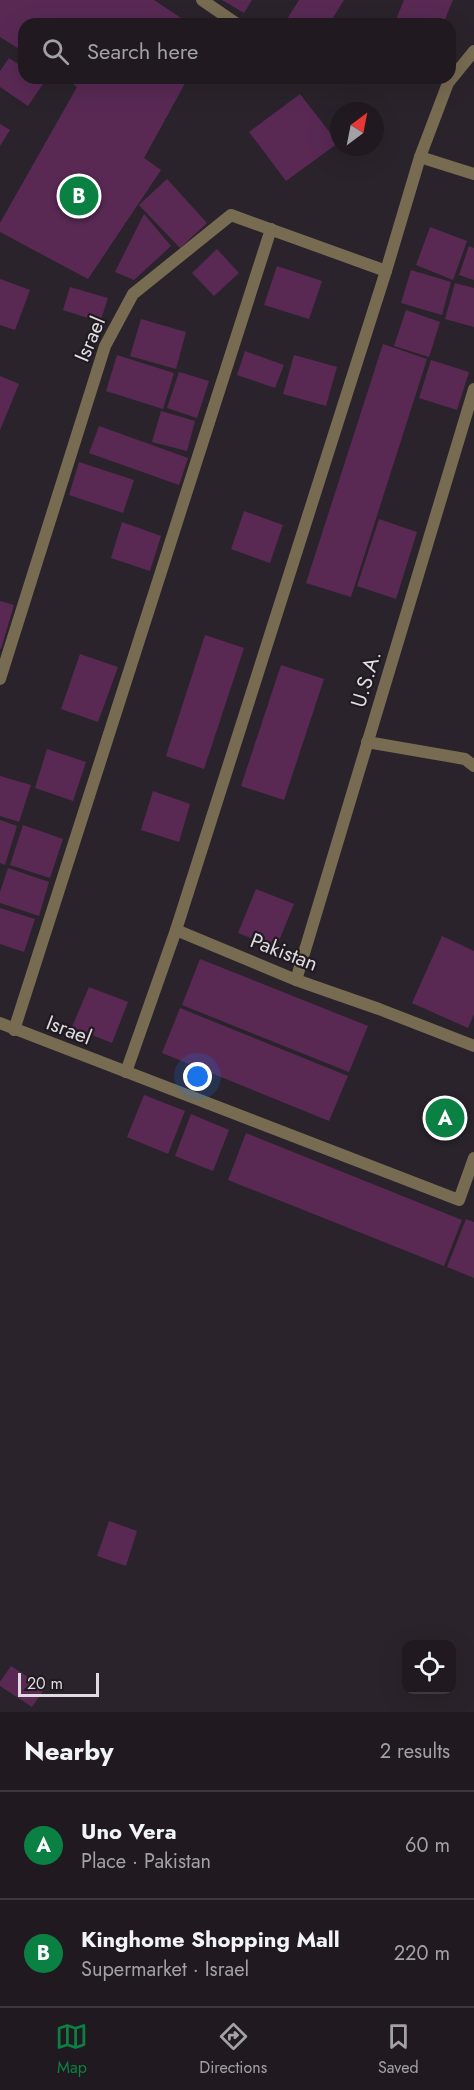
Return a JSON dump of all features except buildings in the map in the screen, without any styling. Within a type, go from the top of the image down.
[{"type":"street","points":[[201,0],[228,18]]},
{"type":"street","points":[[456,73],[474,51]]},
{"type":"street","points":[[126,1072],[177,930],[420,157],[448,84]]},
{"type":"street","points":[[420,157],[474,174]]},
{"type":"street","name":"Israel","points":[[0,679],[105,346],[133,294],[231,215],[386,271]]},
{"type":"street","points":[[14,1030],[271,229]]},
{"type":"street","name":"U.S.A.","points":[[296,980],[474,389]]},
{"type":"street","points":[[367,742],[465,759],[474,766]]},
{"type":"street","name":"Pakistan","points":[[177,930],[296,980],[474,1046]]},
{"type":"street","name":"Israel","points":[[0,1023],[459,1200],[474,1158]]},
{"type":"place","name":"Kinghome Shopping Mall","points":[[79,196]]},
{"type":"place","name":"Uno Vera","points":[[445,1118]]}]
